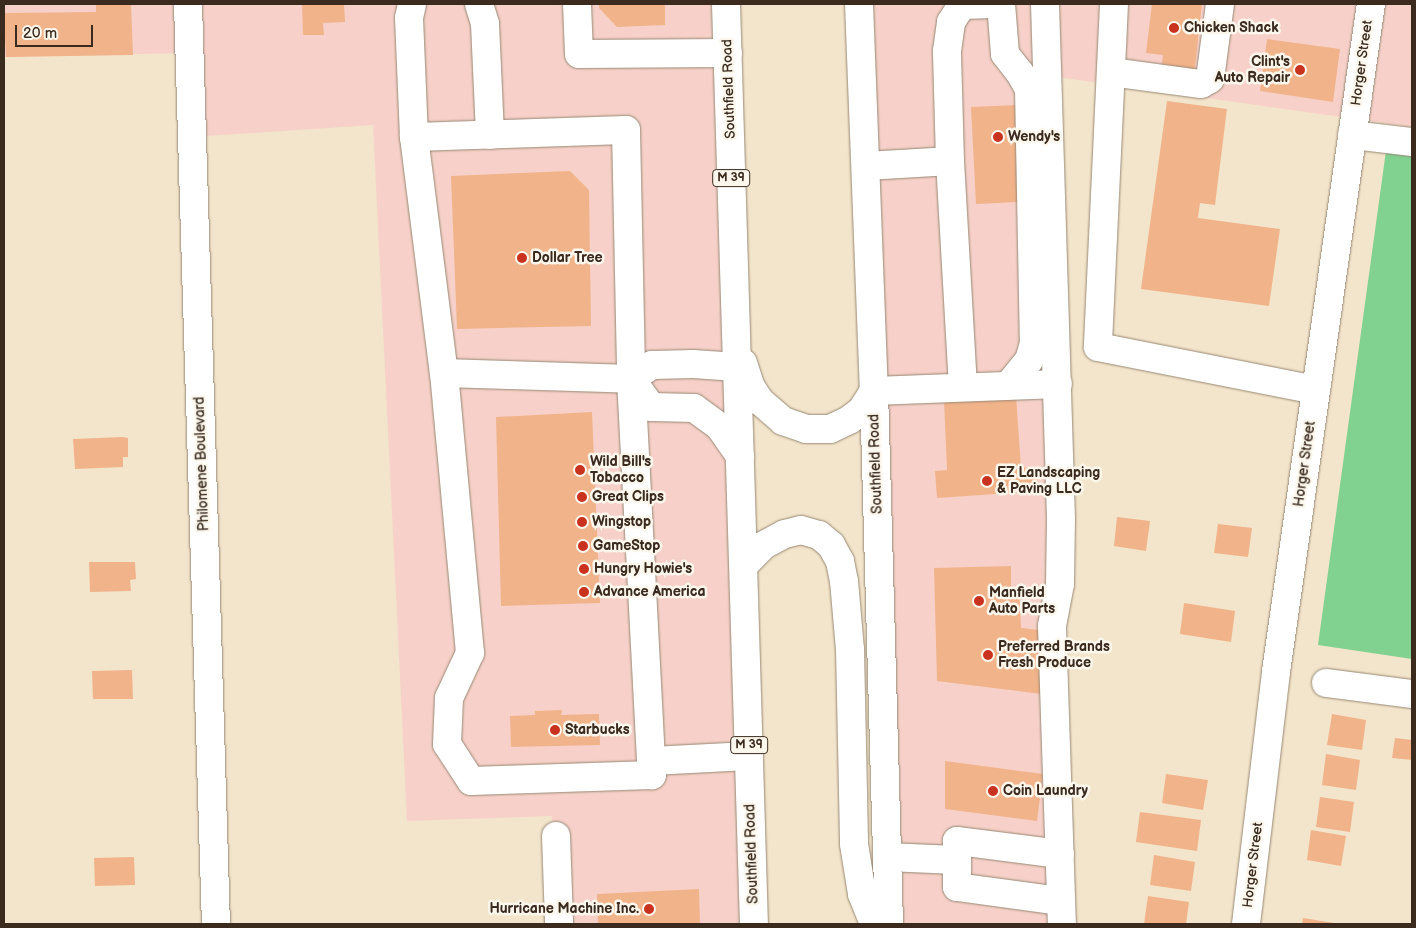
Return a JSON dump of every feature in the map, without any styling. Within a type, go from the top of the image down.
[{"type":"main road","name":"Philomene Boulevard","points":[[188,4],[216,924]]},
{"type":"main road","points":[[412,4],[409,18],[414,137],[444,374],[470,653],[449,698],[447,744],[470,781],[652,775],[631,379],[626,130],[414,137]]},
{"type":"main road","points":[[479,4],[485,24],[490,135]]},
{"type":"main road","points":[[577,4],[579,54],[728,53]]},
{"type":"main road","name":"Southfield Road","points":[[726,4],[754,924]]},
{"type":"main road","name":"Southfield Road","points":[[859,4],[867,166],[889,924]]},
{"type":"main road","points":[[963,387],[950,161],[947,51],[951,22],[962,5],[986,4]]},
{"type":"main road","points":[[1001,4],[1006,54],[1029,89],[1034,333],[1034,343],[1029,360],[1008,386]]},
{"type":"main road","points":[[1045,4],[1058,384],[1060,584],[1052,626],[1060,854],[1062,912],[957,887],[957,841],[1060,854]]},
{"type":"main road","points":[[1114,4],[1098,347],[1316,390]]},
{"type":"main road","points":[[1111,72],[1201,84],[1210,79],[1220,4]]},
{"type":"main road","name":"Horger Street","points":[[1246,924],[1276,672],[1371,4]]},
{"type":"main road","points":[[1353,126],[1412,127]]},
{"type":"main road","points":[[1353,126],[1412,142]]},
{"type":"main road","points":[[867,166],[950,161]]},
{"type":"main road","points":[[736,340],[751,387],[760,401],[783,421],[806,429],[830,429],[849,420],[862,411],[874,391],[1058,384]]},
{"type":"main road","points":[[444,374],[631,379],[652,365],[693,364],[738,367]]},
{"type":"main road","points":[[631,379],[651,407],[694,408],[719,426],[740,456]]},
{"type":"main road","points":[[744,565],[764,545],[785,534],[801,530],[819,535],[831,545],[840,561],[844,581],[850,649],[854,844],[862,894],[874,924]]},
{"type":"main road","points":[[1326,683],[1412,694]]},
{"type":"main road","points":[[651,761],[749,756]]},
{"type":"main road","points":[[556,836],[559,924]]},
{"type":"main road","points":[[887,857],[956,860]]},
{"type":"shaded area","points":[[4,4],[726,4],[754,924],[559,924],[556,836],[551,816],[407,821],[373,125],[192,137],[189,53],[4,57]]},
{"type":"shaded area","points":[[859,4],[1412,4],[1412,127],[1050,76],[1062,924],[890,924]]},
{"type":"green space","points":[[1389,129],[1412,132],[1412,659],[1318,645]]},
{"type":"building","points":[[96,4],[131,4],[133,55],[6,57],[4,13],[96,12]]},
{"type":"building","points":[[302,4],[344,4],[345,22],[323,23],[324,35],[303,35]]},
{"type":"building","points":[[599,4],[665,4],[665,25],[617,27],[599,8]]},
{"type":"building","name":"Chicken Shack","points":[[1152,4],[1202,4],[1194,75],[1161,71],[1163,55],[1146,53]]},
{"type":"building","name":"Clint's Auto Repair","points":[[1267,39],[1340,49],[1333,102],[1260,91]]},
{"type":"building","points":[[1167,101],[1227,109],[1215,205],[1200,203],[1198,218],[1280,229],[1269,306],[1141,289]]},
{"type":"building","name":"Wendy's","points":[[1021,105],[1019,202],[976,204],[971,107]]},
{"type":"building","name":"Dollar Tree","points":[[570,171],[589,190],[591,326],[457,329],[451,176]]},
{"type":"building","points":[[1016,396],[1021,468],[1037,467],[1038,491],[937,498],[935,471],[947,470],[944,401]]},
{"type":"building","points":[[592,412],[600,603],[501,606],[496,417]]},
{"type":"building","points":[[128,438],[128,457],[123,457],[123,467],[75,469],[73,439]]},
{"type":"building","points":[[1117,517],[1150,521],[1146,551],[1114,546]]},
{"type":"building","points":[[1218,524],[1252,528],[1248,557],[1214,553]]},
{"type":"building","points":[[89,562],[135,562],[136,579],[130,580],[131,591],[90,592]]},
{"type":"building","name":"Preferred Brands Fresh Produce","points":[[1011,566],[1011,588],[1019,588],[1021,628],[1039,630],[1042,694],[937,681],[934,568]]},
{"type":"building","points":[[1184,603],[1235,611],[1231,642],[1180,634]]},
{"type":"building","points":[[132,670],[133,699],[93,699],[92,671]]},
{"type":"building","name":"Starbucks","points":[[562,710],[561,715],[599,714],[600,745],[511,747],[510,716],[535,715],[535,711]]},
{"type":"building","points":[[1332,714],[1366,720],[1362,750],[1327,745]]},
{"type":"building","points":[[1395,738],[1412,740],[1412,760],[1392,758]]},
{"type":"building","points":[[1326,754],[1360,760],[1356,790],[1322,785]]},
{"type":"building","name":"Coin Laundry","points":[[945,761],[1043,774],[1037,821],[945,809]]},
{"type":"building","points":[[1166,774],[1208,780],[1203,810],[1162,803]]},
{"type":"building","points":[[1320,797],[1354,802],[1350,832],[1316,827]]},
{"type":"building","points":[[1140,812],[1201,820],[1197,851],[1136,842]]},
{"type":"building","points":[[1311,830],[1346,836],[1341,866],[1307,860]]},
{"type":"building","points":[[1154,855],[1195,862],[1191,891],[1150,885]]},
{"type":"building","points":[[134,857],[135,885],[95,886],[94,858]]},
{"type":"building","name":"Hurricane Machine Inc.","points":[[699,889],[700,924],[598,924],[597,894]]},
{"type":"building","points":[[1148,896],[1189,902],[1186,924],[1144,924]]},
{"type":"building","points":[[1303,918],[1334,923],[1334,924],[1302,924]]},
{"type":"place","name":"Chicken Shack","points":[[1174,28]]},
{"type":"place","name":"Clint's Auto Repair","points":[[1300,70]]},
{"type":"place","name":"Wendy's","points":[[998,137]]},
{"type":"place","name":"Dollar Tree","points":[[522,258]]},
{"type":"place","name":"Wild Bill's Tobacco","points":[[580,470]]},
{"type":"place","name":"EZ Landscaping & Paving LLC","points":[[987,481]]},
{"type":"place","name":"Great Clips","points":[[582,497]]},
{"type":"place","name":"Wingstop","points":[[582,522]]},
{"type":"place","name":"GameStop","points":[[583,546]]},
{"type":"place","name":"Hungry Howie's","points":[[584,569]]},
{"type":"place","name":"Advance America","points":[[584,592]]},
{"type":"place","name":"Manfield Auto Parts","points":[[979,601]]},
{"type":"place","name":"Preferred Brands Fresh Produce","points":[[988,655]]},
{"type":"place","name":"Starbucks","points":[[555,730]]},
{"type":"place","name":"Coin Laundry","points":[[993,791]]},
{"type":"place","name":"Hurricane Machine Inc.","points":[[649,909]]}]
